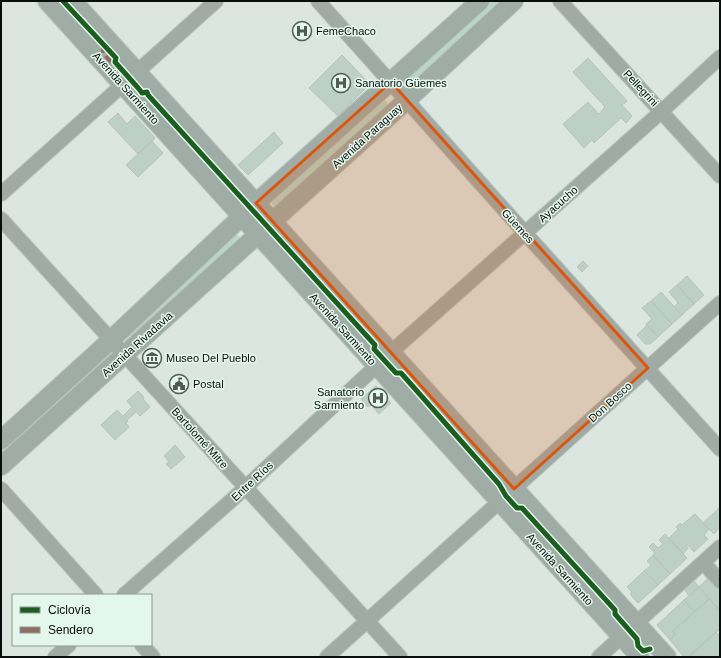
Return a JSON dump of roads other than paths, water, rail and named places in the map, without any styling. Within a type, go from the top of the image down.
[{"type":"main road","name":"Avenida Sarmiento","points":[[47,1],[640,657]]},
{"type":"main road","name":"Avenida Sarmiento","points":[[73,1],[667,657]]},
{"type":"main road","points":[[256,203],[480,1]]},
{"type":"main road","name":"Avenida Paraguay","points":[[272,221],[514,1]]},
{"type":"main road","name":"Avenida Rivadavia","points":[[1,440],[256,203]]},
{"type":"main road","name":"Avenida Rivadavia","points":[[1,466],[272,221]]},
{"type":"street","points":[[1,194],[216,1]]},
{"type":"street","name":"Güemes","points":[[318,1],[720,449]]},
{"type":"street","name":"Pellegrini","points":[[560,1],[720,176]]},
{"type":"street","name":"Ayacucho","points":[[377,366],[662,111],[720,57]]},
{"type":"street","name":"Bartolomé Mitre","points":[[1,219],[400,657]]},
{"type":"street","name":"Don Bosco","points":[[327,657],[720,303]]},
{"type":"street","name":"Entre Ríos","points":[[125,594],[377,366]]},
{"type":"street","points":[[1,489],[95,594]]},
{"type":"street","points":[[599,657],[720,547]]},
{"type":"street","points":[[709,570],[720,581]]},
{"type":"street","points":[[55,657],[68,646]]},
{"type":"street","points":[[143,646],[153,657]]},
{"type":"place","name":"FemeChaco","points":[[302,31]]},
{"type":"place","name":"Sanatorio Güemes","points":[[341,83]]},
{"type":"place","name":"Museo Del Pueblo","points":[[152,358]]},
{"type":"place","name":"Postal","points":[[179,384]]},
{"type":"place","name":"Sanatorio Sarmiento","points":[[378,398]]}]
